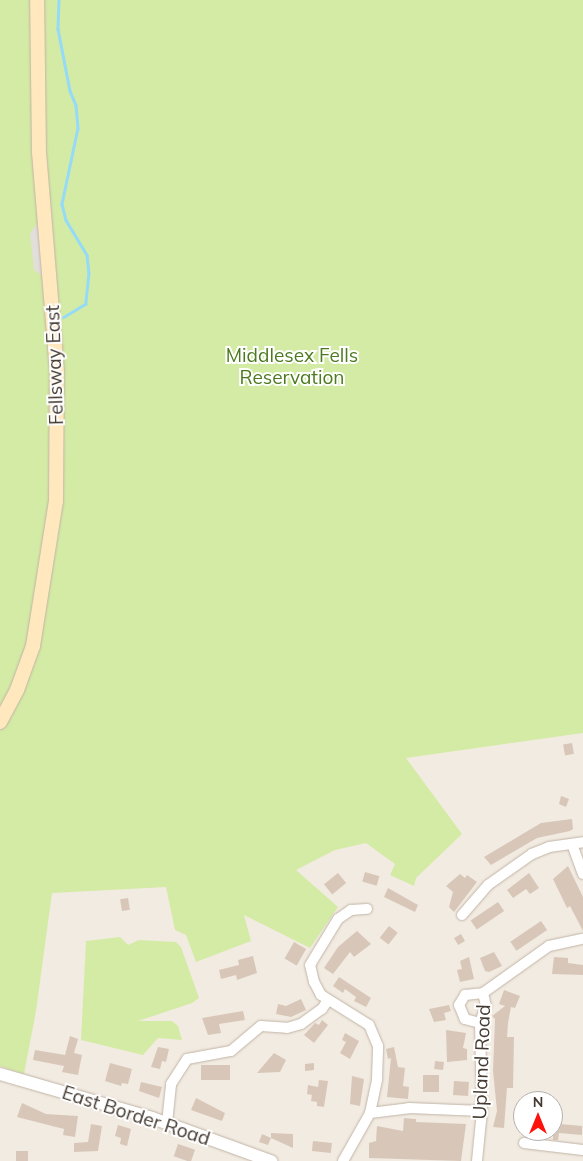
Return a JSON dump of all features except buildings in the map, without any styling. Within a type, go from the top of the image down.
[{"type":"main road","name":"Fellsway East","points":[[0,722],[17,690],[33,646],[56,501],[58,388],[39,153],[37,0]]},
{"type":"street","points":[[462,915],[488,884],[532,854],[545,848],[578,843],[583,874]]},
{"type":"street","points":[[343,1161],[370,1113],[378,1072],[375,1035],[361,1019],[328,1000],[316,988],[310,970],[311,962],[338,919],[351,910],[367,909]]},
{"type":"street","points":[[480,1023],[465,1019],[458,1006],[465,995],[483,994],[549,946],[583,939]]},
{"type":"street","name":"Upland Road","points":[[478,1161],[482,1110],[480,1023],[486,1010],[483,994]]},
{"type":"street","points":[[167,1123],[171,1084],[187,1059],[231,1051],[262,1026],[287,1028],[301,1024],[322,1009],[328,1000]]},
{"type":"street","name":"East Border Road","points":[[1,1078],[167,1123],[271,1161]]},
{"type":"street","points":[[370,1113],[409,1108],[482,1110]]},
{"type":"street","points":[[524,1143],[583,1150]]},
{"type":"green space","name":"Middlesex Fells Reservation","points":[[0,0],[583,0],[583,733],[406,758],[462,834],[416,878],[414,886],[390,875],[395,864],[366,843],[335,850],[296,870],[338,907],[310,948],[244,915],[251,941],[196,962],[186,935],[175,930],[166,887],[52,893],[36,1011],[24,1074],[0,1066]]},
{"type":"green space","points":[[120,937],[128,945],[139,940],[176,942],[181,947],[199,998],[192,1003],[138,1021],[172,1021],[178,1026],[182,1040],[158,1038],[143,1055],[81,1040],[86,941]]},
{"type":"shaded area","points":[[39,221],[45,278],[34,270],[30,234]]},
{"type":"waterway","points":[[59,0],[58,29],[70,91],[76,105],[78,128],[62,204],[66,220],[87,255],[89,273],[86,304],[64,317]]}]
